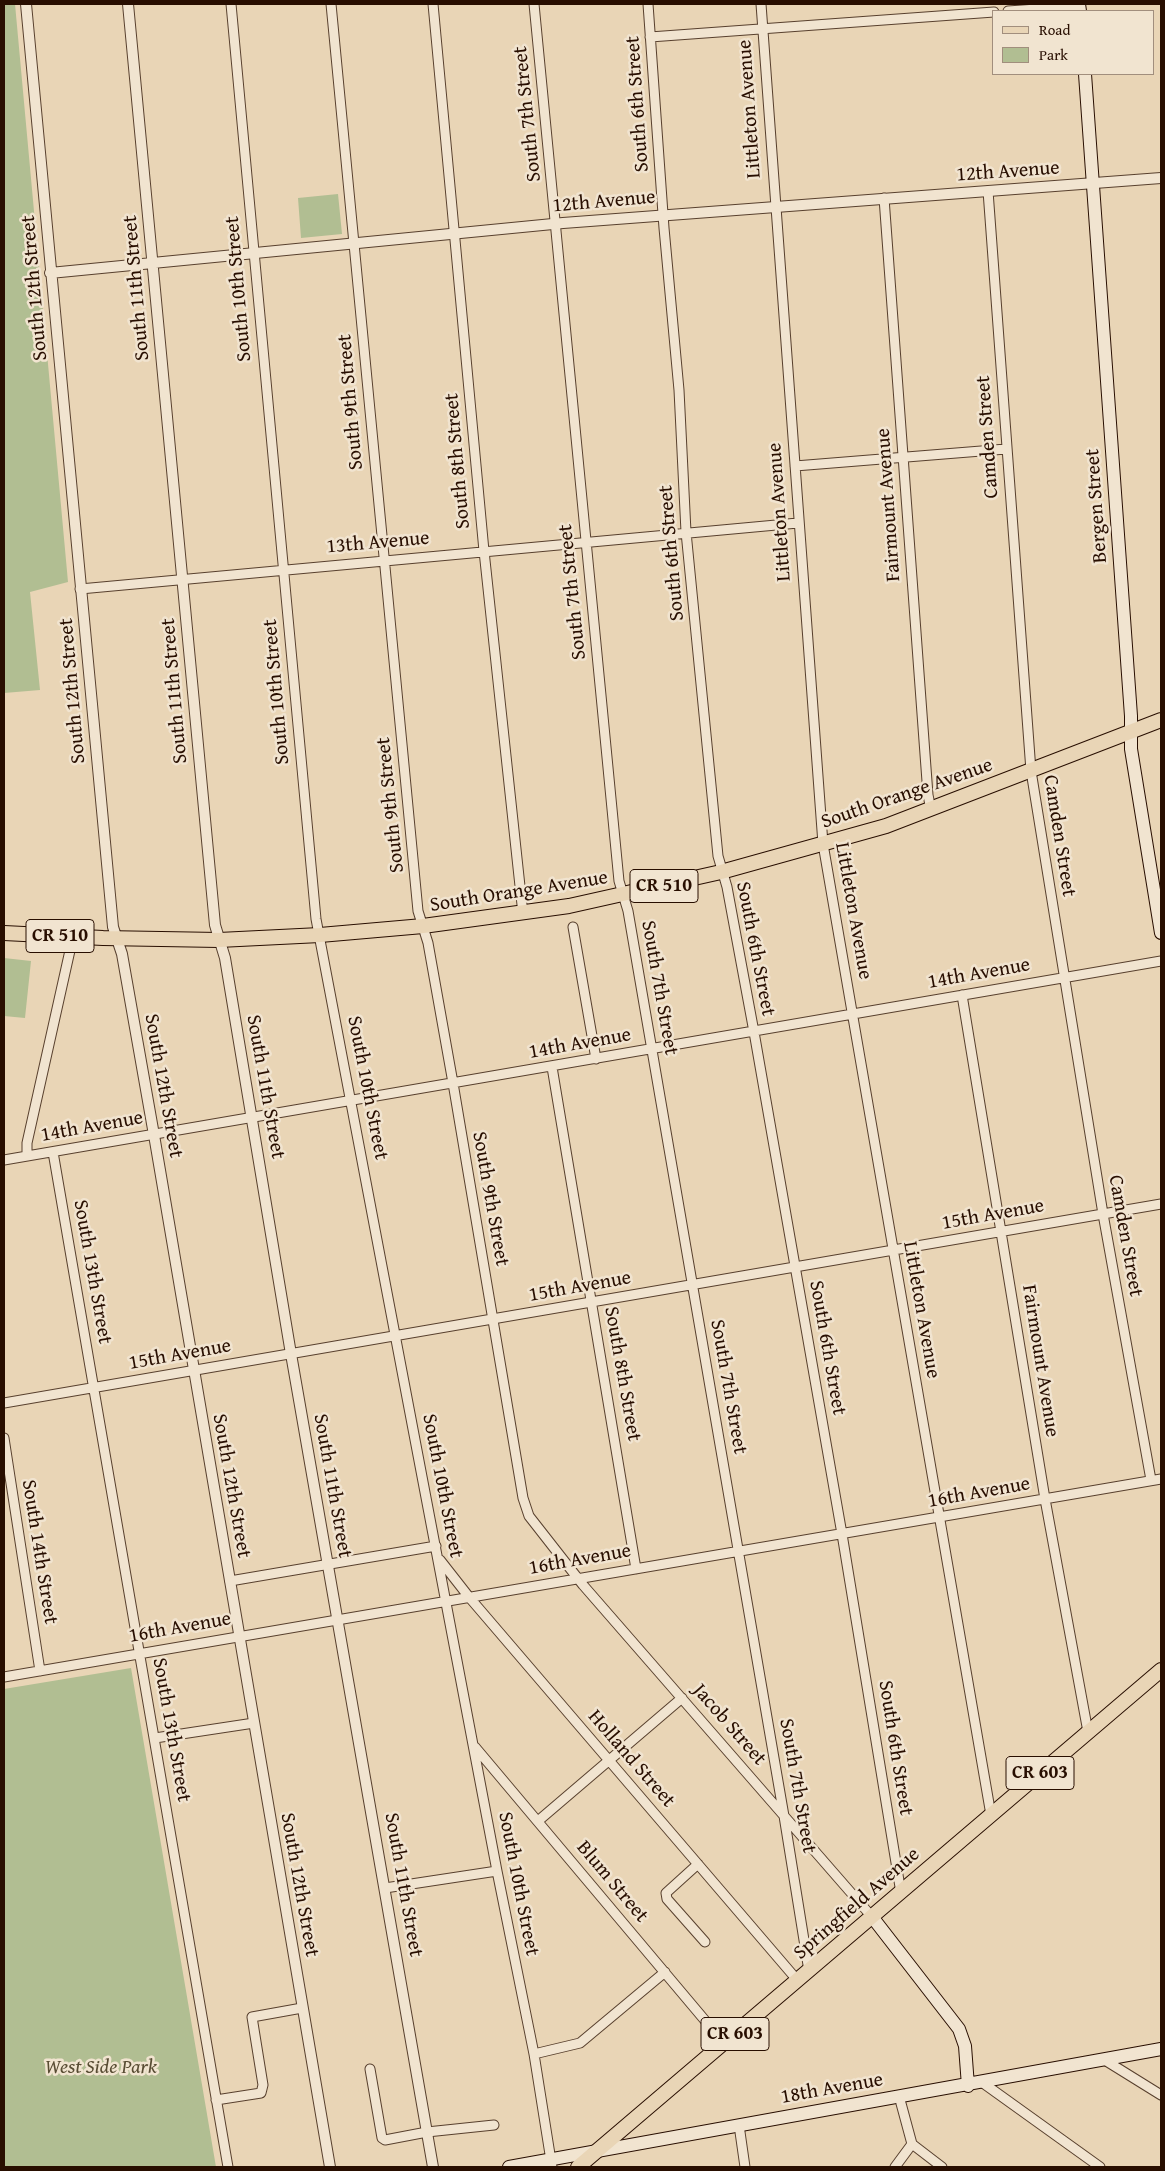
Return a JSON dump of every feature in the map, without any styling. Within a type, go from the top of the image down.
[{"type":"main road","name":"Bergen Street","points":[[1085,75],[1133,765],[1161,933]]},
{"type":"main road","name":"South Orange Avenue","points":[[4,933],[116,939],[219,940],[320,935],[423,926],[522,914],[624,896],[823,844],[930,810],[1161,720]]},
{"type":"main road","name":"Springfield Avenue","points":[[578,2167],[873,1918],[1161,1670]]},
{"type":"main road","points":[[873,1918],[959,2029],[965,2046],[968,2086]]},
{"type":"main road","name":"18th Avenue","points":[[510,2167],[552,2164],[598,2150],[899,2096],[968,2086],[1161,2049]]},
{"type":"street","name":"South 12th Street","points":[[26,4],[108,885],[116,939],[122,954],[154,1135],[330,2167]]},
{"type":"street","name":"South 11th Street","points":[[128,4],[215,925],[225,958],[291,1354],[432,2167]]},
{"type":"street","name":"South 10th Street","points":[[231,4],[315,909],[497,1871],[534,2054],[552,2164]]},
{"type":"street","name":"South 9th Street","points":[[331,4],[383,561],[413,838],[418,910],[428,943],[528,1516],[578,1578]]},
{"type":"street","name":"South 8th Street","points":[[433,4],[484,551],[522,914]]},
{"type":"street","name":"South 7th Street","points":[[534,4],[619,881],[628,911],[739,1551],[809,1971]]},
{"type":"street","name":"South 6th Street","points":[[648,4],[663,215],[679,390],[686,532],[718,856],[721,872],[727,887],[754,1032],[842,1534],[901,1893]]},
{"type":"street","name":"Littleton Avenue","points":[[761,4],[823,844],[991,1815]]},
{"type":"street","points":[[1026,10],[1080,7]]},
{"type":"street","points":[[650,37],[992,12]]},
{"type":"street","name":"12th Avenue","points":[[50,273],[556,224],[1161,178]]},
{"type":"street","name":"Camden Street","points":[[988,191],[1030,771],[1103,1214],[1151,1480]]},
{"type":"street","name":"Fairmount Avenue","points":[[884,198],[930,810]]},
{"type":"street","points":[[795,466],[1006,449]]},
{"type":"street","name":"13th Avenue","points":[[80,589],[798,523]]},
{"type":"street","points":[[573,927],[596,1059]]},
{"type":"street","points":[[27,1156],[27,1143],[73,937]]},
{"type":"street","name":"14th Avenue","points":[[4,1160],[1161,961]]},
{"type":"street","name":"Fairmount Avenue","points":[[962,995],[1046,1499],[1088,1732]]},
{"type":"street","name":"South 8th Street","points":[[552,1067],[636,1569]]},
{"type":"street","name":"South 13th Street","points":[[53,1152],[228,2167]]},
{"type":"street","name":"15th Avenue","points":[[4,1404],[1161,1204]]},
{"type":"street","name":"South 14th Street","points":[[4,1438],[40,1671]]},
{"type":"street","name":"16th Avenue","points":[[4,1677],[1161,1479]]},
{"type":"street","points":[[230,1581],[436,1546]]},
{"type":"street","name":"Holland Street","points":[[438,1558],[469,1597],[798,1981]]},
{"type":"street","name":"Jacob Street","points":[[578,1578],[873,1918]]},
{"type":"street","points":[[538,1822],[682,1698]]},
{"type":"street","points":[[155,1738],[254,1724]]},
{"type":"street","name":"Blum Street","points":[[473,1745],[724,2043]]},
{"type":"street","points":[[698,1864],[666,1893],[667,1899],[705,1942]]},
{"type":"street","points":[[385,1888],[497,1871]]},
{"type":"street","points":[[534,2054],[580,2044],[666,1972]]},
{"type":"street","points":[[216,2100],[261,2093],[263,2085],[252,2017],[302,2008]]},
{"type":"street","points":[[1103,2059],[1161,2095]]},
{"type":"street","points":[[370,2069],[382,2138],[385,2140],[427,2132],[494,2125]]},
{"type":"street","points":[[983,2083],[1100,2167]]},
{"type":"street","points":[[899,2096],[912,2144],[942,2167]]},
{"type":"street","points":[[738,2125],[745,2167]]},
{"type":"street","points":[[895,2167],[912,2144]]},
{"type":"green space","points":[[4,4],[15,4],[68,582],[30,592],[40,690],[4,693]]},
{"type":"green space","points":[[338,194],[342,234],[301,238],[298,198]]},
{"type":"green space","points":[[4,958],[31,961],[25,1018],[4,1016]]},
{"type":"green space","name":"West Side Park","points":[[131,1668],[216,2167],[4,2167],[4,1689]]}]
